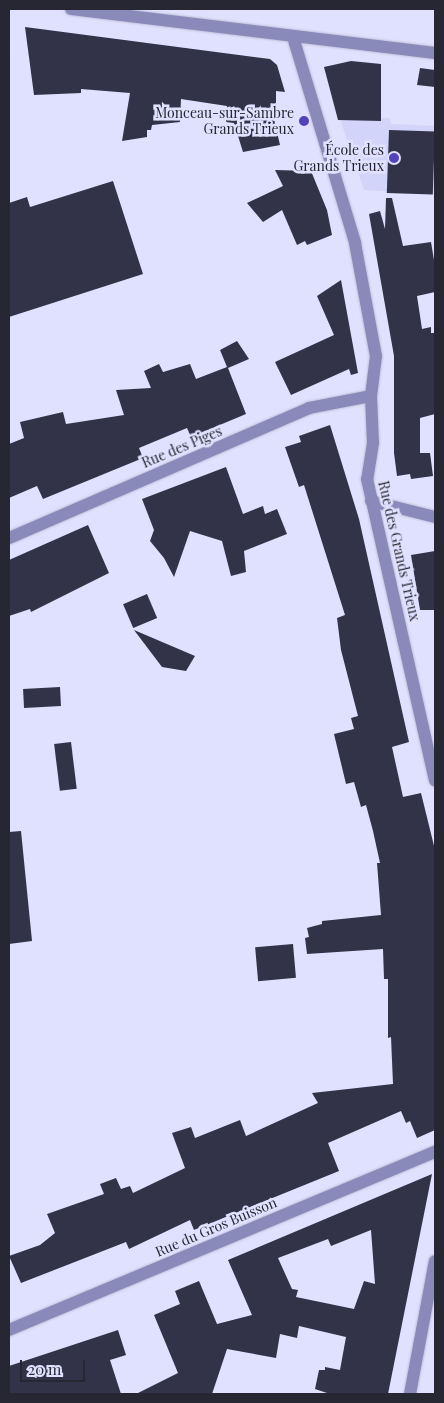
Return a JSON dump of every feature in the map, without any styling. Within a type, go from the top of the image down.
[{"type":"street","points":[[71,9],[435,53]]},
{"type":"street","name":"Rue des Grands Trieux","points":[[293,37],[355,243],[376,356],[371,396],[373,443],[367,479],[435,780]]},
{"type":"street","name":"Rue des Piges","points":[[9,538],[308,408],[371,396]]},
{"type":"street","points":[[371,501],[435,517]]},
{"type":"street","name":"Rue du Gros Buisson","points":[[9,1330],[435,1152]]},
{"type":"street","points":[[410,1394],[435,1261]]},
{"type":"shaded area","name":"École des Grands Trieux","points":[[390,118],[391,124],[435,126],[435,194],[364,190],[340,119]]},
{"type":"building","points":[[25,27],[270,59],[277,65],[285,92],[276,91],[276,106],[271,106],[280,145],[243,152],[234,123],[226,122],[227,106],[181,99],[180,122],[152,125],[151,130],[147,130],[147,137],[122,141],[130,93],[81,89],[81,93],[34,95]]},
{"type":"building","points":[[351,61],[381,64],[381,121],[338,120],[324,67]]},
{"type":"building","points":[[420,68],[435,70],[435,87],[417,85]]},
{"type":"building","points":[[389,130],[435,132],[433,195],[387,193]]},
{"type":"building","points":[[275,170],[311,171],[327,210],[332,235],[307,245],[305,241],[297,245],[282,210],[263,222],[247,203],[283,186]]},
{"type":"building","points":[[113,181],[143,274],[9,317],[9,203],[27,197],[30,207]]},
{"type":"building","points":[[386,198],[392,198],[403,246],[431,242],[435,266],[435,292],[417,296],[422,329],[431,327],[431,333],[435,333],[435,414],[420,418],[420,453],[430,453],[433,476],[411,479],[410,474],[397,476],[394,453],[394,356],[369,214],[380,211],[385,229]]},
{"type":"building","points":[[341,280],[358,373],[351,375],[349,369],[291,395],[275,362],[334,335],[317,296]]},
{"type":"building","points":[[237,341],[249,359],[228,368],[246,414],[191,437],[187,428],[139,448],[143,458],[43,499],[37,486],[9,498],[9,444],[24,438],[20,422],[63,412],[66,424],[124,415],[116,390],[151,388],[144,371],[159,364],[163,372],[190,364],[196,379],[227,367],[220,350]]},
{"type":"building","points":[[330,425],[359,519],[409,742],[392,747],[403,797],[421,793],[435,850],[435,1130],[417,1138],[410,1121],[406,1123],[401,1111],[328,1143],[339,1171],[194,1230],[190,1220],[129,1249],[126,1242],[21,1283],[9,1256],[40,1245],[55,1233],[47,1214],[104,1194],[100,1184],[116,1178],[121,1189],[130,1186],[133,1193],[185,1168],[172,1133],[191,1127],[195,1138],[240,1120],[246,1136],[318,1103],[312,1093],[393,1084],[391,1037],[388,1038],[388,979],[384,979],[383,949],[307,954],[305,938],[309,937],[307,928],[322,924],[322,921],[381,915],[377,863],[380,863],[373,831],[366,805],[361,807],[354,782],[346,784],[334,734],[354,729],[351,718],[358,716],[341,650],[337,618],[345,615],[304,485],[299,487],[285,447],[301,442],[299,436]]},
{"type":"building","points":[[226,467],[243,514],[263,506],[265,514],[277,509],[287,534],[244,551],[246,572],[231,576],[222,541],[190,531],[174,577],[164,558],[150,541],[154,530],[142,499]]},
{"type":"building","points":[[88,525],[109,573],[31,612],[30,609],[9,616],[9,560]]},
{"type":"building","points":[[435,551],[435,610],[420,610],[411,555]]},
{"type":"building","points":[[147,594],[157,618],[133,628],[123,604]]},
{"type":"building","points":[[134,630],[195,656],[186,671],[162,667]]},
{"type":"building","points":[[60,687],[61,706],[24,708],[23,689]]},
{"type":"building","points":[[71,742],[77,789],[60,791],[54,744]]},
{"type":"building","points":[[21,831],[32,941],[9,944],[9,832]]},
{"type":"building","points":[[293,944],[296,978],[258,981],[255,947]]},
{"type":"building","points":[[432,1174],[388,1394],[330,1394],[315,1389],[319,1370],[325,1370],[325,1367],[340,1370],[346,1337],[299,1326],[297,1338],[280,1334],[276,1358],[227,1349],[212,1394],[136,1394],[178,1373],[154,1315],[180,1304],[175,1291],[199,1281],[217,1324],[252,1315],[228,1260]],"holes":[[[371,1230],[375,1284],[364,1281],[354,1309],[296,1297],[298,1290],[292,1289],[278,1258],[328,1239],[331,1246]]]},
{"type":"building","points":[[118,1330],[126,1355],[110,1360],[121,1394],[9,1394],[9,1366]]},
{"type":"place","name":"Monceau-sur-Sambre Grands Trieux","points":[[304,121]]},
{"type":"place","name":"École des Grands Trieux","points":[[394,158]]}]
